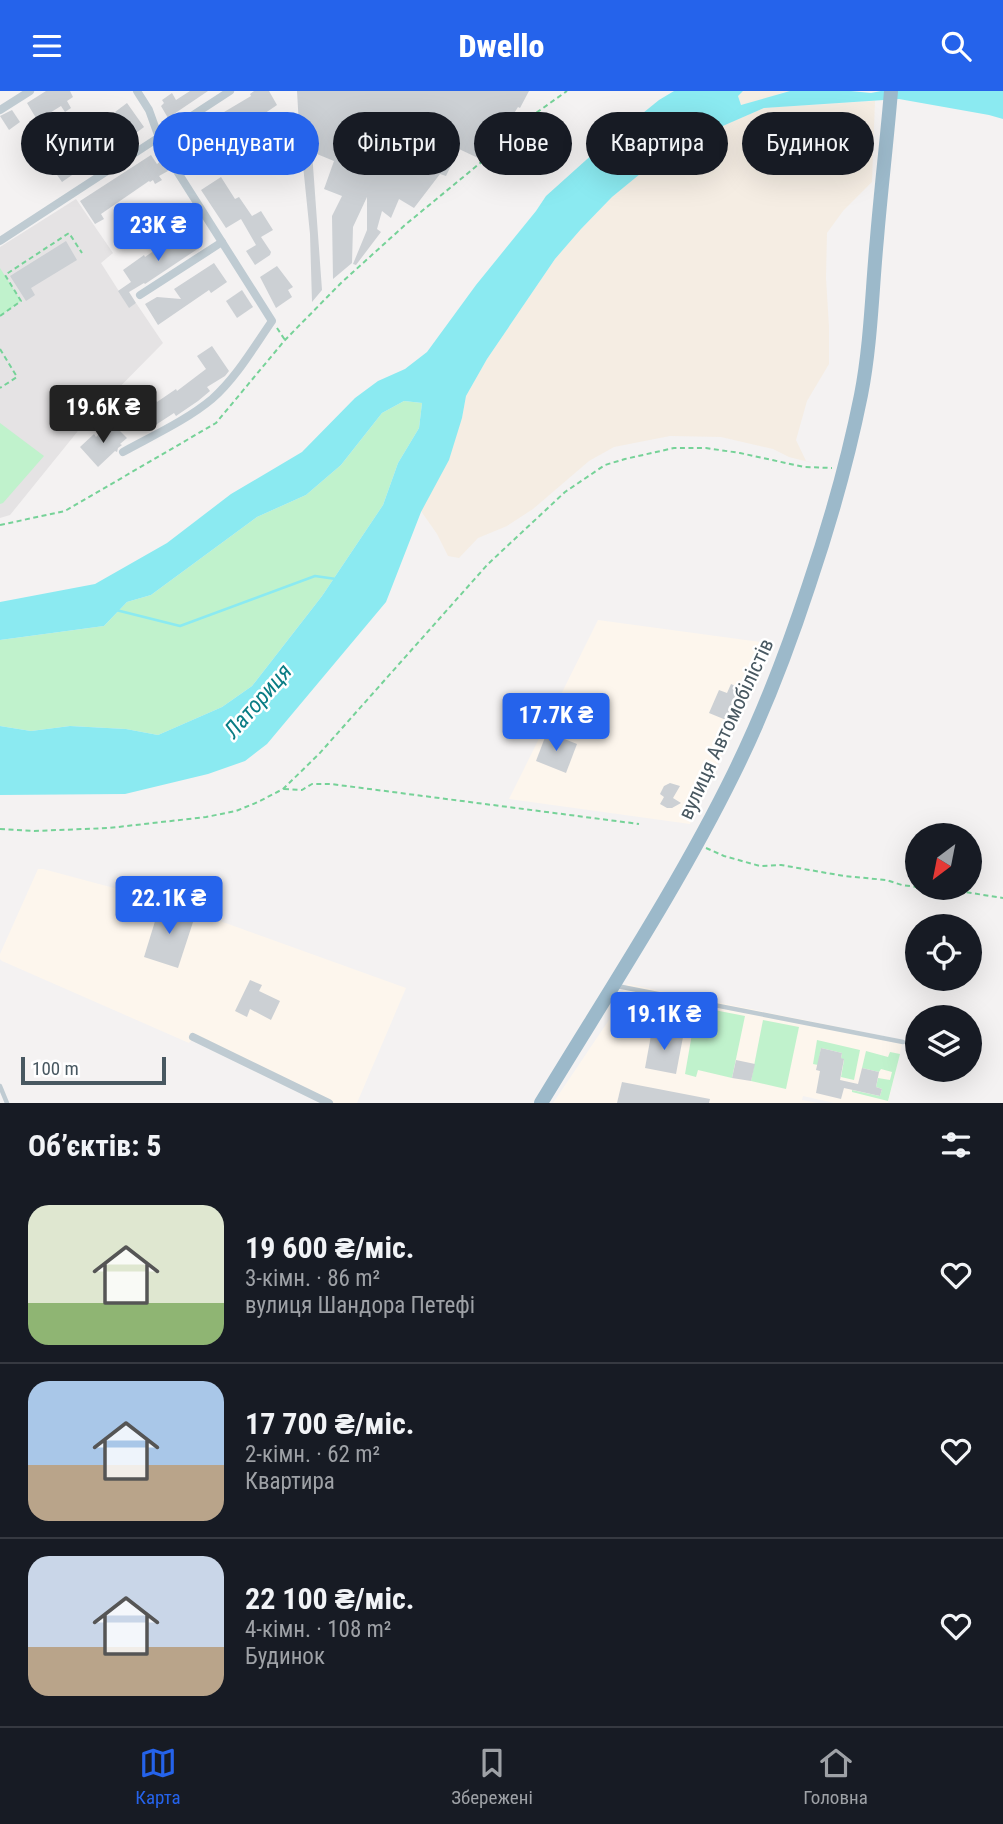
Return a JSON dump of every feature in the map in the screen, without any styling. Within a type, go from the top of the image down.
[{"type":"highway","name":"вулиця Автомобілістів","points":[[541,1103],[695,845],[733,774],[788,649],[818,559],[862,393],[891,91]]},
{"type":"street","points":[[0,110],[30,91]]},
{"type":"street","points":[[137,91],[153,121]]},
{"type":"street","points":[[198,112],[230,91]]},
{"type":"street","points":[[0,241],[153,141]]},
{"type":"street","points":[[123,452],[212,399],[227,383],[272,321],[180,175]]},
{"type":"street","points":[[140,295],[222,241]]},
{"type":"street","points":[[193,1037],[323,1102]]},
{"type":"lane","points":[[613,985],[903,1042]]},
{"type":"lane","points":[[0,1086],[7,1103]]},
{"type":"path","points":[[0,525],[65,511],[216,423],[285,340],[341,283],[536,113],[566,91]]},
{"type":"path","points":[[0,316],[21,301],[5,275],[69,233],[82,253]]},
{"type":"path","points":[[272,321],[285,340]]},
{"type":"path","points":[[0,349],[17,377],[0,388]]},
{"type":"path","points":[[0,829],[34,831],[109,828],[206,817],[236,811],[283,789],[319,754],[488,564],[565,492],[605,465],[674,448],[706,448],[804,467],[844,469]]},
{"type":"path","points":[[283,789],[302,790],[312,784],[331,784],[639,824]]},
{"type":"path","points":[[695,845],[760,866],[781,865],[886,880],[905,885]]},
{"type":"path","points":[[982,895],[1003,898]]},
{"type":"shaded area","points":[[76,199],[113,253],[101,263],[129,307],[136,303],[163,343],[86,421],[10,515],[0,518],[0,247]]},
{"type":"shaded area","points":[[598,620],[768,643],[747,700],[690,824],[509,799]]},
{"type":"shaded area","points":[[38,869],[170,903],[406,988],[357,1103],[329,1103],[193,1038],[189,1043],[2,961],[0,954]]},
{"type":"shaded area","points":[[627,984],[903,1040],[888,1103],[834,1103],[803,1096],[802,1100],[818,1103],[553,1103],[613,1014],[610,1012]]},
{"type":"green space","points":[[0,268],[21,301],[0,316]]},
{"type":"green space","points":[[404,401],[422,403],[419,428],[398,463],[383,505],[322,596],[252,686],[222,707],[158,735],[126,729],[70,726],[31,731],[0,726],[0,640],[104,626],[127,602],[151,595],[257,517],[306,495],[341,465],[382,413]]},
{"type":"green space","points":[[0,423],[44,456],[0,504]]},
{"type":"green space","points":[[621,1003],[707,1020],[709,1009],[745,1016],[732,1078],[698,1070],[696,1077],[685,1074],[693,1028],[614,1013]]},
{"type":"green space","points":[[763,1020],[799,1027],[786,1089],[751,1081]]},
{"type":"green space","points":[[817,1040],[860,1050],[854,1080],[841,1077],[844,1060],[841,1058],[842,1053],[821,1048],[818,1065],[813,1064]]},
{"type":"green space","points":[[866,1051],[888,1057],[890,1052],[900,1054],[888,1101],[852,1092],[880,1096],[882,1089],[876,1087],[878,1078],[890,1080],[892,1072],[862,1068]]},
{"type":"sand","points":[[743,91],[804,91],[784,92],[741,105],[738,96]]},
{"type":"sand","points":[[875,101],[874,128],[874,112],[755,112],[764,108]]},
{"type":"sand","points":[[742,118],[742,175],[872,175],[872,182],[843,211],[827,233],[829,364],[807,401],[796,440],[806,461],[828,467],[789,457],[773,449],[721,437],[670,436],[614,447],[589,461],[533,509],[507,526],[478,538],[459,558],[448,556],[421,511],[462,418],[466,396],[487,359],[555,259],[612,197],[639,175],[728,175],[728,124]]},
{"type":"water","points":[[674,91],[743,91],[738,96],[741,105],[790,91],[1003,91],[1003,119],[899,99],[764,108],[755,112],[742,112],[742,118],[728,124],[728,112],[644,112]]},
{"type":"water","points":[[586,160],[586,175],[639,175],[612,197],[555,259],[487,359],[466,396],[449,460],[421,512],[386,602],[267,744],[245,761],[208,774],[125,794],[0,795],[0,726],[31,731],[70,726],[126,729],[158,735],[222,707],[252,686],[322,596],[383,505],[398,463],[419,428],[422,403],[404,401],[382,413],[341,465],[306,495],[257,517],[151,595],[127,602],[104,626],[0,640],[0,602],[95,584],[167,543],[231,494],[302,452],[355,398],[378,381],[405,369],[427,352],[546,196]]},
{"type":"building","points":[[46,91],[70,91],[73,97],[67,101],[71,108],[65,112],[61,106],[51,112],[32,112],[27,103]]},
{"type":"building","points":[[190,91],[208,91],[177,112],[164,112],[161,106],[164,103],[162,100],[172,93],[176,100]]},
{"type":"building","points":[[254,91],[269,91],[277,105],[267,112],[224,112],[251,96]]},
{"type":"building","points":[[297,91],[529,91],[515,112],[474,112],[474,156],[460,149],[460,112],[333,112],[333,161],[319,155],[319,112],[298,112]]},
{"type":"building","points":[[127,103],[133,112],[115,112]]},
{"type":"building","points":[[12,110],[20,122],[9,130],[0,116]]},
{"type":"building","points":[[151,155],[153,175],[161,175],[162,180],[155,184],[153,180],[149,181],[101,214],[104,219],[95,224],[80,201],[120,175],[139,175],[139,163]]},
{"type":"building","points":[[333,164],[333,175],[439,175],[414,208],[399,199],[391,218],[382,211],[377,229],[381,232],[356,265],[353,264],[367,230],[367,197],[353,227],[352,263],[333,279],[332,216],[342,196],[324,189]]},
{"type":"building","points":[[57,175],[72,175],[62,182]]},
{"type":"building","points":[[304,175],[314,175],[322,290],[312,302],[310,234]]},
{"type":"building","points":[[221,177],[235,199],[239,197],[252,216],[261,211],[273,230],[261,237],[271,252],[270,255],[255,265],[246,251],[256,245],[241,219],[226,228],[201,190]]},
{"type":"building","points":[[191,229],[202,246],[129,292],[136,303],[129,308],[118,291],[131,282],[123,270]]},
{"type":"building","points":[[66,241],[77,260],[31,288],[35,295],[26,301],[10,276]]},
{"type":"building","points":[[214,263],[227,282],[211,293],[209,290],[158,325],[145,304],[157,297],[181,299],[174,289]]},
{"type":"building","points":[[277,266],[293,287],[288,290],[292,297],[276,308],[260,277]]},
{"type":"building","points":[[242,290],[253,307],[237,318],[226,301]]},
{"type":"building","points":[[212,346],[229,371],[207,387],[210,391],[198,401],[176,416],[174,413],[154,426],[142,409],[155,399],[157,402],[176,389],[177,391],[206,369],[197,356]]},
{"type":"building","points":[[114,425],[127,438],[120,444],[122,445],[117,452],[98,467],[80,447],[94,434],[96,437],[105,428],[108,432]]},
{"type":"building","points":[[731,684],[740,688],[726,720],[709,713],[719,690],[727,693]]},
{"type":"building","points":[[547,732],[577,744],[566,773],[536,761]]},
{"type":"building","points":[[670,783],[680,786],[673,798],[681,803],[667,808],[660,804],[664,797],[660,794],[664,786]]},
{"type":"building","points":[[160,905],[195,916],[178,968],[144,957]]},
{"type":"building","points":[[250,980],[262,985],[259,991],[280,1001],[271,1020],[250,1009],[247,1017],[235,1011]]},
{"type":"building","points":[[652,1030],[683,1037],[676,1074],[645,1068]]},
{"type":"building","points":[[821,1048],[842,1053],[841,1058],[844,1059],[840,1080],[858,1084],[862,1068],[879,1072],[876,1087],[882,1089],[880,1096],[844,1088],[841,1099],[816,1093],[820,1071],[816,1070]]},
{"type":"building","points":[[736,1060],[755,1064],[751,1081],[732,1078]]},
{"type":"building","points":[[622,1082],[710,1099],[709,1103],[617,1103]]},
{"type":"waterway","name":"Латориця","points":[[116,610],[180,626],[315,576],[336,579]]}]
